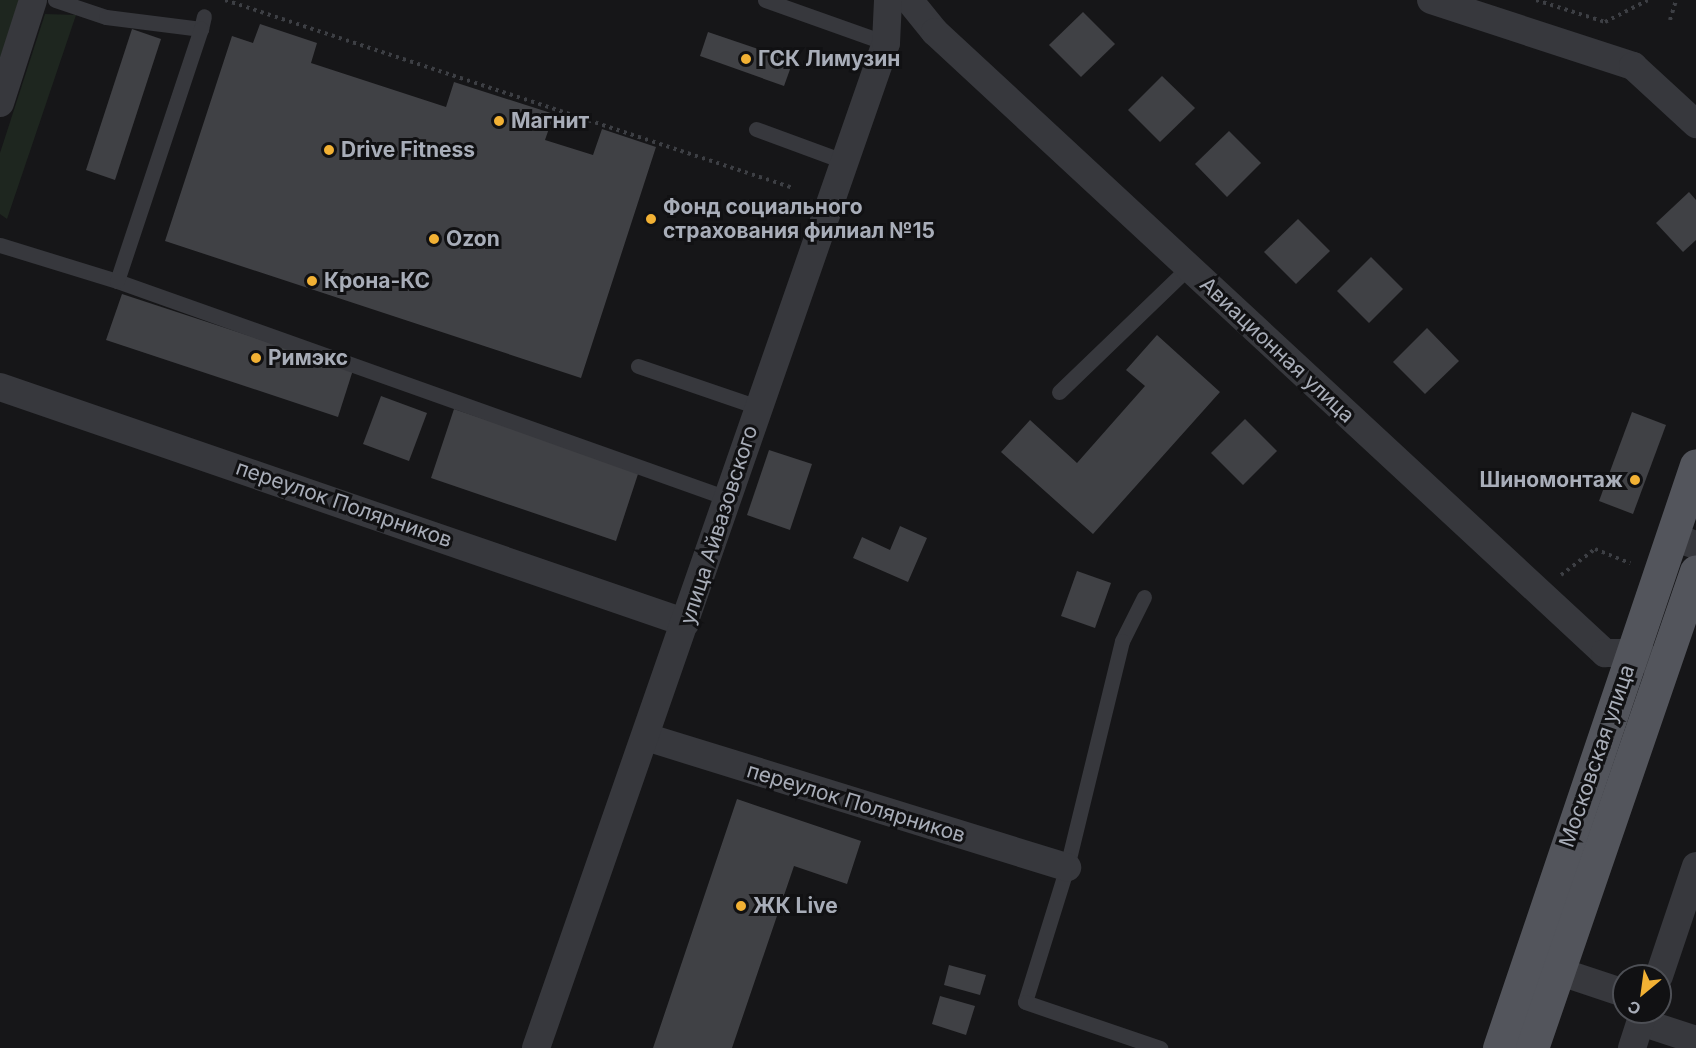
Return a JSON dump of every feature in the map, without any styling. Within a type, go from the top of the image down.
[{"type":"main road","name":"Московская улица","points":[[1499,1048],[1632,653],[1683,541],[1696,465]]},
{"type":"main road","name":"Московская улица","points":[[1532,1048],[1696,571]]},
{"type":"street","points":[[0,103],[33,0]]},
{"type":"street","name":"улица Айвазовского","points":[[536,1048],[686,623],[758,407],[886,43],[888,0]]},
{"type":"street","name":"Авиационная улица","points":[[909,0],[935,32],[1605,653],[1632,653],[1663,664]]},
{"type":"street","points":[[1431,0],[1633,66],[1696,124]]},
{"type":"street","name":"переулок Полярников","points":[[0,387],[686,623]]},
{"type":"street","name":"переулок Полярников","points":[[645,737],[1067,867]]},
{"type":"street","points":[[1663,964],[1696,866]]},
{"type":"street","points":[[1558,971],[1612,989]]},
{"type":"street","points":[[1639,1027],[1696,1040]]},
{"type":"lane","points":[[55,0],[106,17],[202,23],[117,281]]},
{"type":"lane","points":[[765,0],[886,43]]},
{"type":"lane","points":[[756,129],[843,161]]},
{"type":"lane","points":[[0,245],[117,281],[727,498]]},
{"type":"lane","points":[[1059,392],[1188,268]]},
{"type":"lane","points":[[638,366],[758,407]]},
{"type":"lane","points":[[1144,597],[1122,641],[1067,867],[1025,1002],[1160,1048]]},
{"type":"path","points":[[225,0],[793,188]]},
{"type":"path","points":[[1536,0],[1605,22],[1648,0]]},
{"type":"path","points":[[1670,20],[1676,0]]},
{"type":"path","points":[[1551,582],[1595,549],[1633,564]]},
{"type":"shaded area","points":[[0,0],[19,0],[0,59]]},
{"type":"shaded area","points":[[45,14],[76,15],[7,219],[0,214],[0,153]]},
{"type":"building","points":[[1083,12],[1115,44],[1081,77],[1049,45]]},
{"type":"building","points":[[260,24],[317,43],[311,63],[446,107],[454,82],[554,114],[545,140],[593,155],[602,129],[656,147],[581,378],[165,241],[232,36],[253,43]]},
{"type":"building","points":[[132,29],[161,39],[115,180],[86,170]]},
{"type":"building","name":"ГСК Лимузин","points":[[708,32],[793,61],[784,86],[700,56]]},
{"type":"building","points":[[1162,76],[1195,108],[1160,142],[1128,110]]},
{"type":"building","points":[[1229,131],[1261,163],[1227,197],[1195,164]]},
{"type":"building","points":[[1689,192],[1696,200],[1696,240],[1683,252],[1656,223]]},
{"type":"building","points":[[1298,219],[1330,251],[1296,284],[1264,252]]},
{"type":"building","points":[[1371,257],[1403,289],[1369,323],[1337,291]]},
{"type":"building","points":[[122,294],[353,370],[338,417],[106,340]]},
{"type":"building","points":[[1427,328],[1459,361],[1425,394],[1393,362]]},
{"type":"building","points":[[1157,335],[1220,392],[1093,534],[1001,452],[1030,420],[1077,463],[1145,386],[1126,370]]},
{"type":"building","points":[[381,396],[427,413],[409,461],[363,444]]},
{"type":"building","points":[[454,409],[639,471],[616,541],[431,478]]},
{"type":"building","points":[[1632,412],[1666,425],[1633,514],[1599,501]]},
{"type":"building","points":[[1245,419],[1277,451],[1243,485],[1211,453]]},
{"type":"building","points":[[769,450],[812,464],[790,530],[747,515]]},
{"type":"building","points":[[900,526],[927,538],[908,582],[853,558],[862,537],[890,550]]},
{"type":"building","points":[[1077,571],[1111,583],[1095,628],[1061,616]]},
{"type":"building","points":[[737,799],[861,841],[847,884],[794,866],[732,1048],[653,1048]]},
{"type":"building","points":[[949,965],[986,975],[980,995],[944,985]]},
{"type":"building","points":[[940,996],[975,1006],[966,1035],[932,1024]]},
{"type":"place","name":"ГСК Лимузин","points":[[746,59]]},
{"type":"place","name":"Магнит","points":[[499,121]]},
{"type":"place","name":"Drive Fitness","points":[[329,150]]},
{"type":"place","name":"Фонд социального страхования филиал №15","points":[[651,219]]},
{"type":"place","name":"Ozon","points":[[434,239]]},
{"type":"place","name":"Крона-КС","points":[[312,281]]},
{"type":"place","name":"Римэкс","points":[[256,358]]},
{"type":"place","name":"Шиномонтаж","points":[[1635,480]]},
{"type":"place","name":"ЖК Live","points":[[741,906]]}]
